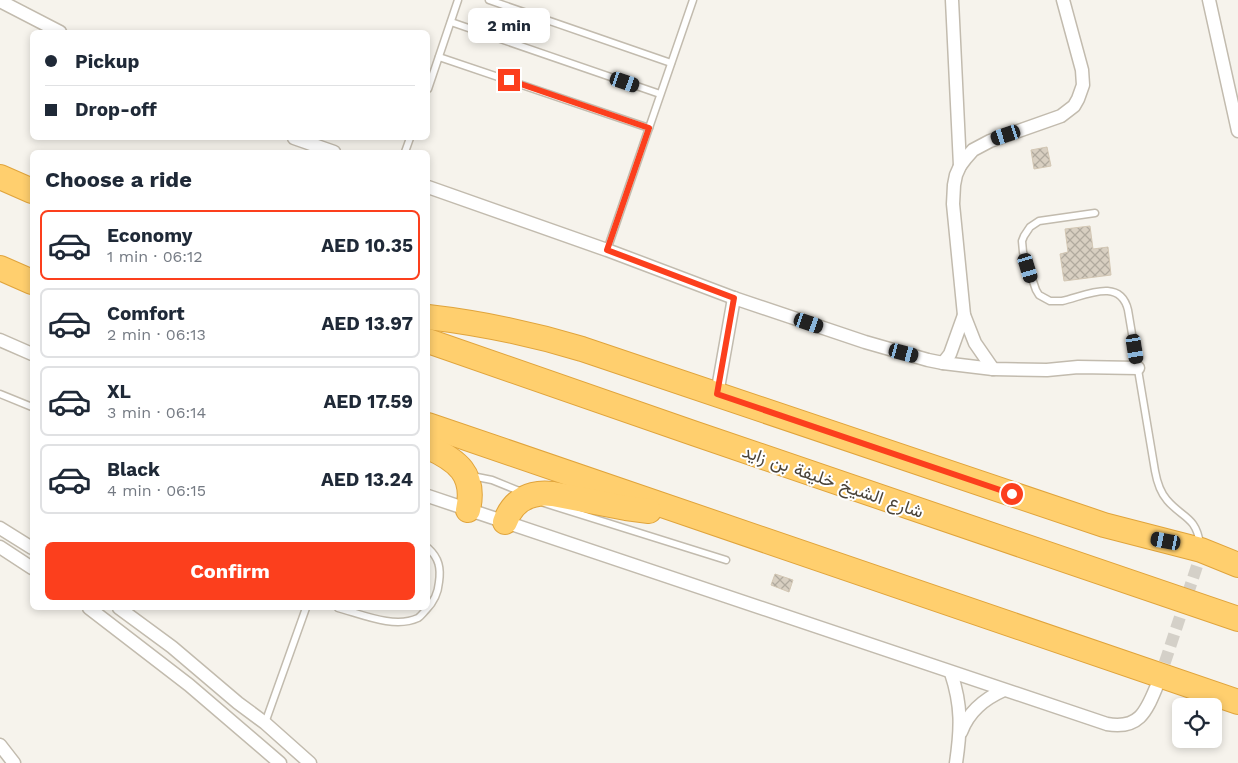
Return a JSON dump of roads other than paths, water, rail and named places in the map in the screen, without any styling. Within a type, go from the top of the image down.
[{"type":"highway","points":[[0,177],[30,190]]},
{"type":"highway","points":[[0,268],[30,281]]},
{"type":"highway","points":[[430,317],[497,327],[582,349],[1104,526],[1182,544],[1200,553],[1213,554],[1238,565]]},
{"type":"highway","name":"شارع الشيخ خليفة بن زايد","points":[[430,342],[1238,619]]},
{"type":"highway","points":[[430,426],[1238,702]]},
{"type":"highway","points":[[430,448],[454,461],[465,475],[470,492],[468,510]]},
{"type":"highway","points":[[505,522],[510,511],[518,502],[529,496],[541,493],[626,508],[693,515]]},
{"type":"street","points":[[952,0],[960,166]]},
{"type":"street","points":[[993,368],[975,343],[964,314],[953,194],[956,175],[966,158],[981,145],[1061,116],[1074,106],[1083,85],[1082,70],[1063,0]]},
{"type":"street","points":[[1209,0],[1238,131]]},
{"type":"street","points":[[0,1],[56,30]]},
{"type":"street","points":[[300,140],[328,150]]},
{"type":"street","points":[[430,188],[607,250],[734,298],[866,342],[943,363],[993,368],[1048,370],[1078,367],[1138,368]]},
{"type":"street","points":[[717,394],[734,298]]},
{"type":"street","points":[[943,363],[950,354],[964,314]]},
{"type":"street","points":[[0,340],[30,353]]},
{"type":"street","points":[[430,497],[1107,724],[1129,724],[1135,720],[1149,705],[1158,683]]},
{"type":"street","points":[[0,528],[30,547]]},
{"type":"street","points":[[0,547],[30,567]]},
{"type":"street","points":[[92,610],[189,685],[280,763]]},
{"type":"street","points":[[122,610],[172,647],[310,763]]},
{"type":"street","points":[[952,673],[960,704],[961,720],[956,763]]},
{"type":"street","points":[[960,737],[964,724],[976,708],[992,695],[1004,690]]},
{"type":"street","points":[[0,745],[14,763]]},
{"type":"lane","points":[[430,83],[458,0]]},
{"type":"lane","points":[[489,0],[671,63]]},
{"type":"lane","points":[[607,250],[693,0]]},
{"type":"lane","points":[[451,22],[660,94]]},
{"type":"lane","points":[[439,56],[649,128]]},
{"type":"lane","points":[[1095,213],[1034,223],[1024,236],[1023,252],[1036,290],[1044,298],[1062,302],[1107,290],[1113,291],[1125,300],[1158,486],[1166,499],[1190,519],[1195,526],[1200,542],[1200,553]]},
{"type":"lane","points":[[0,394],[30,406]]},
{"type":"lane","points":[[465,475],[492,480],[553,506],[726,560]]},
{"type":"lane","points":[[430,550],[435,555],[440,577],[438,592],[430,606]]},
{"type":"lane","points":[[264,723],[305,610]]},
{"type":"lane","points":[[345,610],[386,622],[404,622],[419,617],[426,610]]},
{"type":"tunnel","points":[[1159,680],[1200,557]]}]
